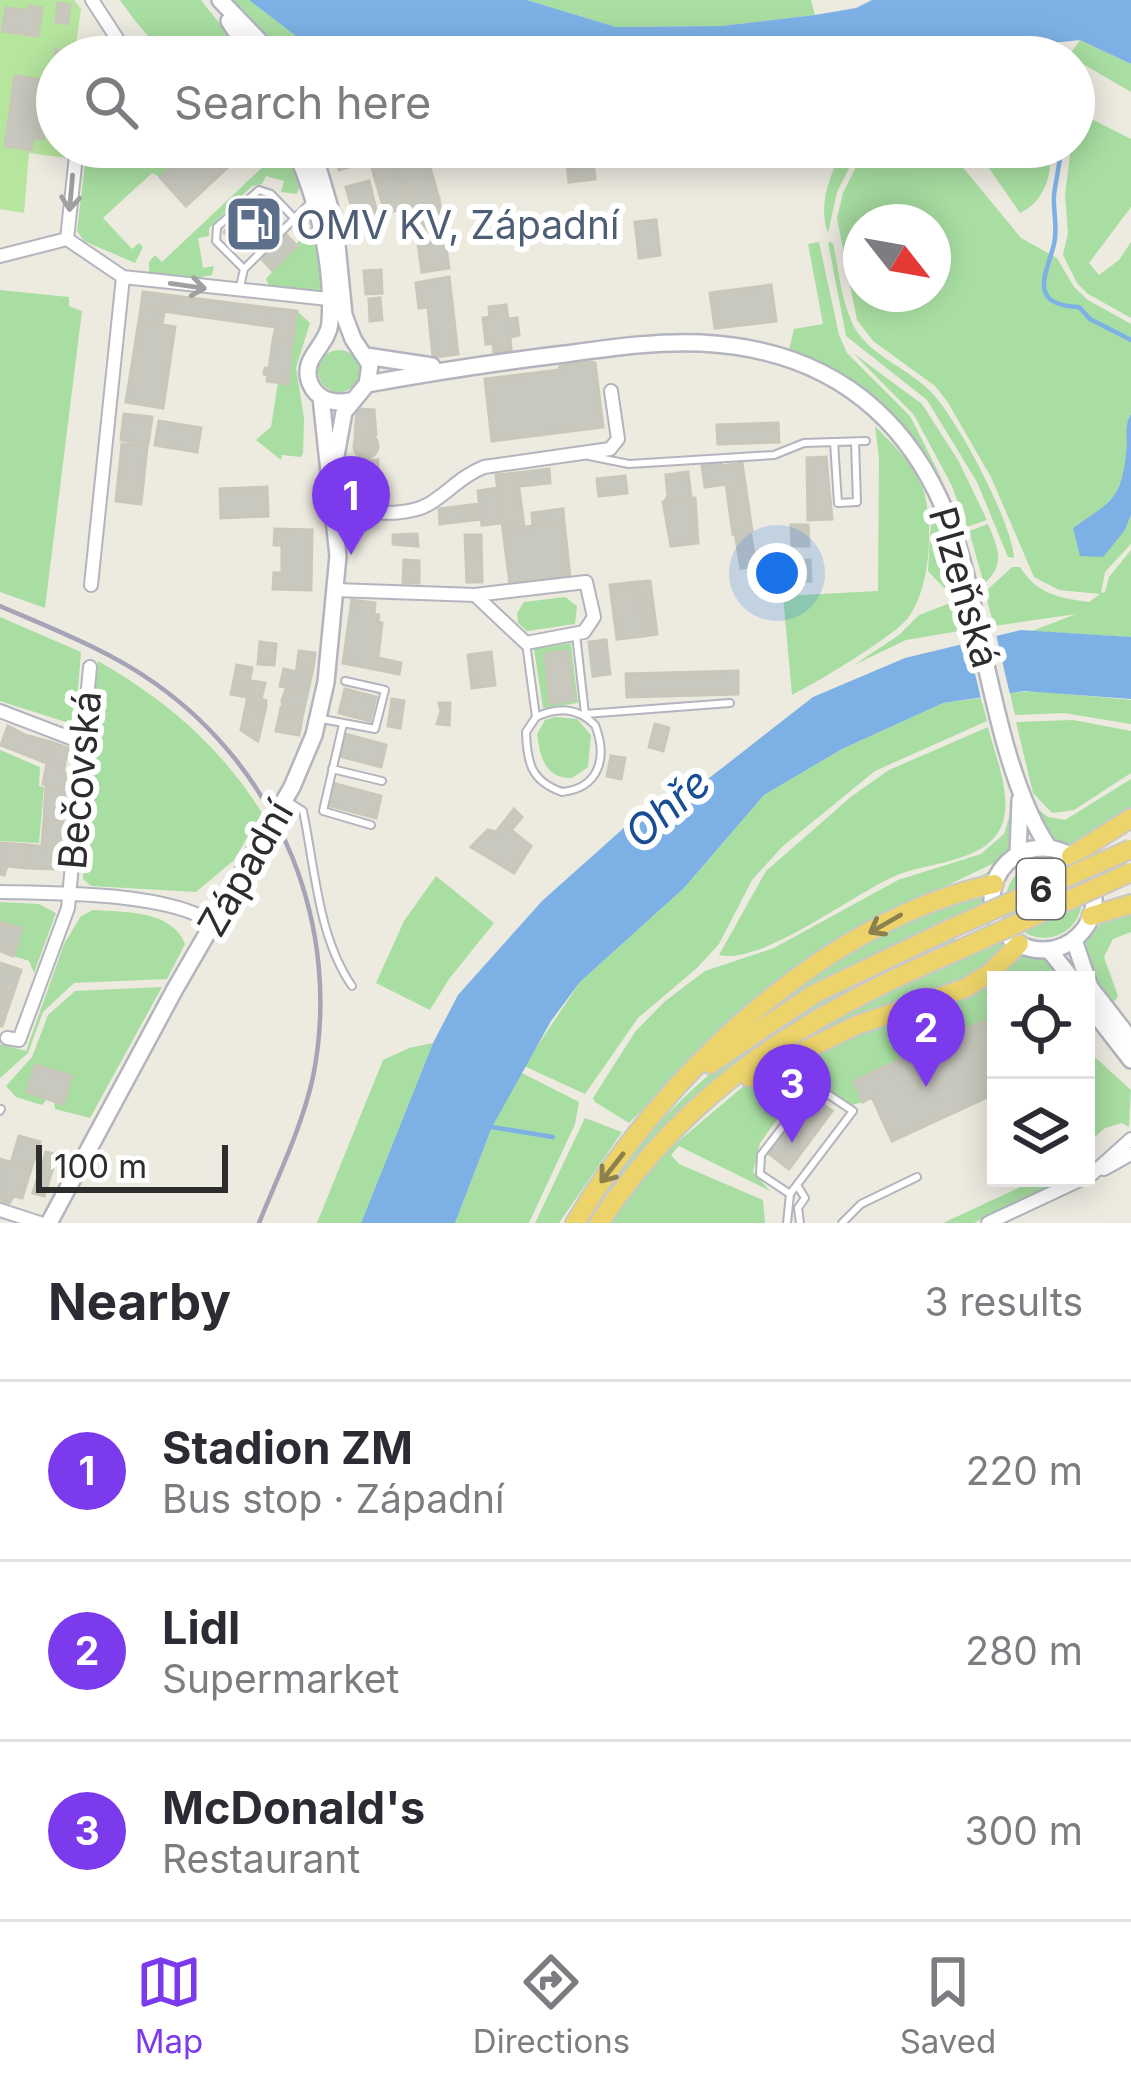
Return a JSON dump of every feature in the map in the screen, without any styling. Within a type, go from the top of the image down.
[{"type":"highway","points":[[1071,856],[1131,818]]},
{"type":"highway","name":"6","points":[[575,1223],[604,1177],[654,1117],[705,1068],[796,1005],[952,928],[1131,849]]},
{"type":"highway","name":"6","points":[[599,1223],[676,1126],[742,1068],[826,1011],[1131,872]]},
{"type":"highway","points":[[654,1117],[724,1035],[813,967],[914,908],[994,884]]},
{"type":"highway","points":[[1091,916],[1131,904]]},
{"type":"highway","points":[[676,1126],[763,1068],[857,1025],[966,988],[992,972],[1019,944]]},
{"type":"street","points":[[92,0],[115,36]]},
{"type":"street","points":[[216,0],[239,36]]},
{"type":"street","points":[[216,0],[253,36]]},
{"type":"street","points":[[67,239],[75,168]]},
{"type":"street","name":"Západní","points":[[0,1210],[45,1223],[284,799],[314,735],[336,590],[335,511],[321,397],[308,371],[330,326],[326,248],[302,168]]},
{"type":"street","points":[[318,168],[335,225],[344,315],[370,365],[368,384],[350,400],[340,403],[321,397]]},
{"type":"street","points":[[0,256],[67,239],[123,277],[328,299]]},
{"type":"street","points":[[91,585],[123,277]]},
{"type":"street","points":[[321,345],[340,340],[361,350]]},
{"type":"street","name":"Plzeňská","points":[[368,384],[447,368],[612,348],[699,343],[790,358],[861,395],[897,428],[941,495],[965,570],[1020,795],[1049,848]]},
{"type":"street","name":"Plzeňská","points":[[361,350],[447,368]]},
{"type":"street","points":[[335,511],[409,511],[429,503],[464,474],[484,467],[610,449],[619,439],[610,391]]},
{"type":"street","name":"Západní","points":[[332,481],[338,430],[350,400]]},
{"type":"street","points":[[336,590],[475,595],[586,582],[594,617],[591,627],[576,634],[526,643],[475,595]]},
{"type":"street","name":"Bečovská","points":[[7,1038],[19,1040],[68,908],[90,667]]},
{"type":"street","points":[[0,711],[81,742]]},
{"type":"street","name":"Plzeňská","points":[[1018,854],[1020,795]]},
{"type":"street","points":[[1049,848],[1071,856],[1091,882],[1091,916],[1074,940],[1048,950],[1019,944],[996,919],[994,884],[1018,854],[1049,848]]},
{"type":"street","points":[[0,892],[68,893],[181,908],[213,923]]},
{"type":"street","points":[[1074,940],[1090,987],[1131,1040]]},
{"type":"street","points":[[1048,950],[1066,971]]},
{"type":"street","points":[[1095,1014],[1131,1060]]},
{"type":"street","points":[[1095,1170],[1131,1139]]},
{"type":"street","points":[[1095,1173],[1131,1154]]},
{"type":"street","points":[[988,1223],[1065,1187]]},
{"type":"lane","points":[[244,269],[215,242],[218,227],[259,190],[271,194],[296,220]]},
{"type":"lane","points":[[239,292],[244,269],[315,199]]},
{"type":"lane","points":[[580,454],[629,464],[775,455],[804,443],[866,441]]},
{"type":"lane","points":[[834,442],[838,503],[857,502],[855,442]]},
{"type":"lane","points":[[526,643],[536,717],[526,732],[529,767],[537,779],[562,792],[587,785],[602,760],[595,725],[584,714],[576,634]]},
{"type":"lane","points":[[318,718],[375,729],[386,694],[379,687],[345,681]]},
{"type":"lane","points":[[536,717],[563,710],[584,714],[730,704]]},
{"type":"lane","points":[[343,724],[323,811],[371,825]]},
{"type":"lane","points":[[332,769],[382,782]]},
{"type":"lane","points":[[284,799],[303,811],[327,929],[340,968],[352,986]]},
{"type":"lane","points":[[787,1223],[790,1194],[853,1111],[824,1091],[812,1090],[761,1155],[760,1174],[790,1194]]},
{"type":"lane","points":[[842,1223],[861,1204],[916,1177]]},
{"type":"lane","points":[[797,1185],[805,1198],[798,1208],[800,1223]]},
{"type":"green space","points":[[0,0],[74,0],[81,9],[77,36],[36,36],[36,154],[29,153],[24,213],[0,209]]},
{"type":"green space","points":[[120,0],[201,0],[229,36],[148,36]]},
{"type":"green space","points":[[229,0],[249,0],[296,36],[263,36]]},
{"type":"green space","points":[[527,0],[811,0],[815,15],[721,26],[616,27]]},
{"type":"green space","points":[[1095,47],[1131,64],[1131,92],[1095,71]]},
{"type":"green space","points":[[1095,121],[1131,139],[1131,207],[1089,263],[1099,275],[1119,260],[1131,242],[1131,318],[1077,283],[1063,255],[1068,233],[1068,168],[1095,168]]},
{"type":"green space","points":[[84,168],[170,168],[160,177],[152,173],[103,218],[132,249],[139,243],[143,247],[135,263],[84,241],[77,231]]},
{"type":"green space","points":[[262,168],[297,168],[301,181],[297,194],[281,192],[284,181],[266,176],[209,228],[209,236],[198,238],[203,268],[214,266],[212,275],[186,280],[149,273],[155,255],[162,262]]},
{"type":"green space","points":[[834,168],[849,168],[837,192],[828,233],[825,200]]},
{"type":"green space","points":[[856,168],[963,168],[1021,238],[1057,258],[1088,300],[1131,324],[1131,414],[1121,481],[1104,506],[1073,528],[1125,530],[1131,515],[1131,544],[1105,572],[1101,593],[1131,550],[1131,637],[1032,631],[1076,614],[994,626],[985,592],[1012,567],[1020,567],[1041,589],[1058,596],[1089,602],[1100,594],[1059,590],[1034,577],[991,477],[947,401],[935,386],[873,341],[857,320],[855,312],[951,312],[951,204],[843,204],[843,249],[837,218]]},
{"type":"green space","points":[[989,168],[1050,168],[1041,194],[1020,213]]},
{"type":"green space","points":[[311,227],[317,232],[324,272],[322,290],[270,289],[266,279]]},
{"type":"green space","points":[[819,242],[847,353],[910,416],[945,485],[916,441],[880,402],[838,372],[789,350],[794,329],[823,324],[808,244]]},
{"type":"green space","points":[[828,242],[833,243],[843,312],[849,312],[858,333],[874,350],[922,384],[942,405],[994,497],[1014,558],[1008,557],[977,482],[927,400],[846,336]]},
{"type":"green space","points":[[0,290],[69,297],[69,306],[82,311],[45,608],[0,592]]},
{"type":"green space","points":[[297,311],[310,323],[296,368],[304,418],[303,453],[301,457],[282,455],[281,460],[256,440],[271,427],[278,382],[288,383]]},
{"type":"green space","points":[[339,350],[354,356],[360,371],[354,386],[339,392],[324,386],[318,371],[324,356]]},
{"type":"green space","points":[[853,353],[922,404],[958,460],[987,520],[967,527],[952,486],[914,415]]},
{"type":"green space","points":[[875,426],[910,465],[924,492],[929,540],[921,591],[900,626],[792,695],[783,596],[878,591]]},
{"type":"green space","points":[[932,505],[956,593],[945,589],[928,571]]},
{"type":"green space","points":[[988,524],[998,563],[984,584],[969,531]]},
{"type":"green space","points":[[565,597],[577,606],[575,624],[527,631],[518,623],[517,613],[524,602]]},
{"type":"green space","points":[[958,600],[965,630],[906,640],[854,665],[899,635],[919,615]]},
{"type":"green space","points":[[0,617],[81,652],[76,714],[69,723],[0,701]]},
{"type":"green space","points":[[571,643],[578,703],[543,708],[534,649]]},
{"type":"green space","points":[[98,661],[190,726],[228,766],[262,813],[234,860],[196,892],[91,886],[83,879],[94,738],[99,737],[100,714],[94,713]]},
{"type":"green space","points":[[1010,693],[1131,700],[1131,724],[1064,713],[1015,715]]},
{"type":"green space","points":[[981,698],[987,721],[875,771],[783,846],[752,880],[719,944],[638,1018],[585,1094],[524,1066],[580,982],[684,888],[764,795],[842,749],[943,703]]},
{"type":"green space","points":[[577,719],[591,735],[588,767],[572,778],[550,770],[540,750],[537,734],[545,720]]},
{"type":"green space","points":[[1073,720],[1131,731],[1131,773],[1074,810],[1052,813],[1033,793],[1016,722]]},
{"type":"green space","points":[[988,727],[1005,804],[1001,827],[993,839],[969,855],[895,876],[783,939],[737,955],[719,955],[766,871],[852,796],[889,770]]},
{"type":"green space","points":[[0,750],[40,767],[39,786],[44,787],[39,843],[0,841]]},
{"type":"green space","points":[[1131,779],[1131,809],[1071,846],[1049,840],[1036,813],[1039,810],[1065,820]]},
{"type":"green space","points":[[1011,811],[1011,850],[992,872],[969,882],[994,869],[992,864],[927,895],[693,1060],[629,1123],[595,1102],[593,1098],[635,1032],[705,971],[774,948],[898,880],[981,854],[1004,834]]},
{"type":"green space","points":[[1044,862],[1059,864],[1071,873],[1080,885],[1080,915],[1071,927],[1059,936],[1044,938],[1029,936],[1017,927],[1008,915],[1006,900],[1008,885],[1017,873],[1029,864]]},
{"type":"green space","points":[[436,876],[494,923],[430,1010],[376,983],[404,921]]},
{"type":"green space","points":[[969,897],[986,897],[986,902],[836,974],[755,1022],[856,949]]},
{"type":"green space","points":[[0,902],[39,904],[56,913],[34,973],[29,961],[13,956],[22,929],[0,922]]},
{"type":"green space","points":[[93,910],[146,915],[179,933],[185,944],[167,979],[74,983],[43,1012],[28,1053],[0,1078],[0,1044],[26,1051],[64,944],[81,916]]},
{"type":"green space","points":[[1131,910],[1131,932],[1113,939],[1104,957],[1118,996],[1111,1006],[1095,971],[1084,960],[1083,946],[1103,920]]},
{"type":"green space","points":[[954,936],[956,941],[847,993],[750,1053],[665,1127],[590,1223],[584,1223],[653,1130],[740,1050],[805,1008]]},
{"type":"green space","points":[[1002,939],[1005,944],[960,981],[773,1056],[860,1002]]},
{"type":"green space","points":[[1019,954],[1051,960],[1059,971],[987,971],[987,1023],[854,1081],[863,1102],[852,1105],[822,1085],[807,1088],[760,1143],[753,1172],[770,1191],[679,1146],[671,1155],[679,1164],[763,1200],[765,1223],[608,1223],[655,1161],[745,1085]]},
{"type":"green space","points":[[162,987],[90,1118],[55,1109],[54,1101],[47,1099],[42,1105],[16,1097],[6,1086],[32,1057],[48,1015],[75,991]]},
{"type":"green space","points":[[433,1043],[361,1223],[317,1223],[383,1060]]},
{"type":"green space","points":[[1095,1057],[1131,1090],[1129,1127],[1122,1123],[1095,1137]]},
{"type":"green space","points":[[520,1072],[579,1102],[575,1124],[529,1223],[455,1223],[492,1127]]},
{"type":"green space","points":[[585,1118],[622,1132],[559,1223],[535,1223]]},
{"type":"green space","points":[[1021,1187],[1049,1187],[974,1223],[943,1223]]},
{"type":"water","points":[[249,0],[527,0],[616,27],[721,26],[856,8],[872,0],[1131,0],[1131,64],[1095,47],[1095,36],[296,36]]},
{"type":"water","points":[[1131,414],[1131,515],[1103,557],[1080,556],[1073,528],[1117,491]]},
{"type":"water","name":"Ohře","points":[[1021,630],[1131,637],[1131,699],[1025,691],[943,703],[842,749],[764,795],[684,888],[580,982],[551,1021],[492,1127],[455,1223],[361,1223],[433,1043],[458,995],[542,901],[626,826],[699,786],[813,697],[905,658]]},
{"type":"pier","points":[[995,630],[1011,699],[982,703],[966,636]]},
{"type":"building","points":[[58,3],[70,5],[68,24],[56,22]]},
{"type":"building","points":[[29,6],[42,8],[38,36],[2,31],[6,8],[28,11]]},
{"type":"building","points":[[15,76],[36,79],[36,138],[31,150],[5,146]]},
{"type":"building","points":[[170,168],[227,168],[186,206],[160,177]]},
{"type":"building","points":[[372,168],[397,168],[407,208],[385,213]]},
{"type":"building","points":[[397,168],[430,168],[439,199],[407,208]]},
{"type":"building","points":[[567,168],[594,168],[595,179],[569,182]]},
{"type":"building","points":[[369,181],[377,213],[355,219],[346,187]]},
{"type":"building","points":[[260,197],[275,212],[238,247],[224,232]]},
{"type":"building","points":[[439,199],[449,268],[422,272],[414,215],[409,216],[407,208]]},
{"type":"building","points":[[267,215],[297,246],[272,270],[243,239]]},
{"type":"building","points":[[656,220],[660,255],[639,258],[635,222]]},
{"type":"building","points":[[381,270],[382,293],[366,294],[364,271]]},
{"type":"building","points":[[449,277],[458,354],[433,357],[428,307],[419,308],[416,283]]},
{"type":"building","points":[[771,285],[776,321],[715,328],[710,293]]},
{"type":"building","points":[[143,292],[270,308],[268,326],[141,308]]},
{"type":"building","points":[[380,298],[382,320],[370,321],[369,299]]},
{"type":"building","points":[[506,305],[508,319],[517,318],[519,335],[510,337],[511,350],[494,352],[493,343],[486,344],[483,318],[490,317],[489,307]]},
{"type":"building","points":[[141,308],[164,311],[162,325],[139,321]]},
{"type":"building","points":[[270,308],[297,311],[292,343],[273,340],[276,327],[268,326]]},
{"type":"building","points":[[139,321],[175,327],[163,408],[126,402]]},
{"type":"building","points":[[273,340],[292,343],[288,384],[267,381],[264,374]]},
{"type":"building","points":[[595,363],[603,427],[492,441],[485,379]]},
{"type":"building","points":[[357,409],[374,410],[376,435],[355,437]]},
{"type":"building","points":[[124,414],[152,417],[148,444],[121,440]]},
{"type":"building","points":[[159,421],[201,428],[197,452],[155,445]]},
{"type":"building","points":[[778,423],[779,442],[718,444],[717,425]]},
{"type":"building","points":[[366,434],[378,446],[366,458],[354,446]]},
{"type":"building","points":[[122,444],[147,446],[141,504],[116,501]]},
{"type":"building","points":[[826,457],[832,519],[808,520],[807,458]]},
{"type":"building","points":[[378,460],[377,493],[353,492],[354,462]]},
{"type":"building","points":[[721,462],[722,466],[742,463],[752,531],[733,534],[726,484],[705,487],[702,465]]},
{"type":"building","points":[[549,469],[550,483],[519,486],[517,473]]},
{"type":"building","points":[[688,472],[691,498],[665,501],[666,475]]},
{"type":"building","points":[[517,473],[524,527],[503,530],[496,475]]},
{"type":"building","points":[[625,476],[627,493],[599,496],[597,479]]},
{"type":"building","points":[[267,487],[268,516],[221,518],[220,489]]},
{"type":"building","points":[[497,488],[502,523],[482,525],[478,491]]},
{"type":"building","points":[[695,498],[698,543],[671,546],[663,502]]},
{"type":"building","points":[[479,504],[481,519],[440,524],[439,509]]},
{"type":"building","points":[[563,509],[564,522],[533,526],[532,513]]},
{"type":"building","points":[[564,522],[570,577],[510,584],[503,530]]},
{"type":"building","points":[[791,525],[808,525],[809,546],[792,546]]},
{"type":"building","points":[[275,529],[312,530],[311,590],[273,589],[274,573],[282,573],[282,545],[274,545]]},
{"type":"building","points":[[750,531],[756,566],[741,568],[735,533]]},
{"type":"building","points":[[417,534],[418,546],[393,544],[393,535]]},
{"type":"building","points":[[465,535],[481,535],[482,582],[467,582]]},
{"type":"building","points":[[404,560],[419,561],[419,583],[403,583]]},
{"type":"building","points":[[810,560],[811,581],[794,582],[793,561]]},
{"type":"building","points":[[650,581],[657,634],[644,636],[637,582]]},
{"type":"building","points":[[637,582],[644,636],[617,639],[610,585]]},
{"type":"building","points":[[352,600],[375,603],[374,614],[382,623],[378,658],[401,663],[399,674],[343,663]]},
{"type":"building","points":[[606,640],[610,674],[593,676],[589,642]]},
{"type":"building","points":[[260,642],[276,644],[274,665],[258,664]]},
{"type":"building","points":[[299,651],[315,653],[313,668],[297,667]]},
{"type":"building","points":[[568,651],[574,700],[550,703],[545,654]]},
{"type":"building","points":[[491,652],[495,685],[472,688],[468,655]]},
{"type":"building","points":[[237,665],[252,668],[246,697],[231,694]]},
{"type":"building","points":[[297,667],[313,668],[308,691],[280,686],[284,669],[296,672]]},
{"type":"building","points":[[738,671],[738,694],[627,697],[626,674]]},
{"type":"building","points":[[252,681],[265,683],[261,699],[265,705],[247,701]]},
{"type":"building","points":[[287,687],[308,691],[303,713],[283,709]]},
{"type":"building","points":[[345,689],[376,697],[370,721],[339,713]]},
{"type":"building","points":[[392,699],[404,701],[400,728],[388,726]]},
{"type":"building","points":[[247,701],[266,706],[258,741],[241,730]]},
{"type":"building","points":[[439,703],[450,703],[449,725],[437,724]]},
{"type":"building","points":[[281,708],[303,713],[299,735],[276,731]]},
{"type":"building","points":[[655,724],[669,728],[663,751],[649,747]]},
{"type":"building","points":[[8,726],[51,742],[44,762],[1,745]]},
{"type":"building","points":[[345,734],[386,745],[381,767],[339,756]]},
{"type":"building","points":[[51,742],[68,748],[65,792],[43,784]]},
{"type":"building","points":[[611,756],[625,758],[621,779],[607,776]]},
{"type":"building","points":[[332,783],[381,796],[376,818],[327,805]]},
{"type":"building","points":[[46,785],[65,792],[63,821],[44,819]]},
{"type":"building","points":[[514,809],[522,817],[511,830],[531,846],[514,873],[471,847],[488,830],[496,832]]},
{"type":"building","points":[[44,819],[63,821],[60,848],[42,846]]},
{"type":"building","points":[[1,843],[28,845],[28,868],[7,866],[4,875],[0,874]]},
{"type":"building","points":[[28,845],[56,848],[54,869],[28,868]]},
{"type":"building","points":[[0,922],[22,929],[13,956],[0,951]]},
{"type":"building","points":[[0,963],[21,970],[2,1026],[0,1025]]},
{"type":"building","points":[[984,1021],[987,1028],[987,1097],[892,1141],[872,1097],[863,1102],[854,1081]]},
{"type":"building","points":[[35,1065],[72,1076],[63,1104],[27,1092]]},
{"type":"building","points":[[811,1096],[832,1111],[789,1169],[768,1153]]},
{"type":"building","points":[[19,1136],[40,1142],[31,1169],[11,1163]]},
{"type":"building","points":[[46,1152],[57,1155],[44,1196],[33,1193]]},
{"type":"building","points":[[0,1159],[31,1169],[22,1198],[14,1196],[9,1203],[0,1200]]},
{"type":"waterway","points":[[1058,168],[1055,238],[1045,276],[1046,294],[1062,305],[1079,307],[1090,319],[1131,340]]},
{"type":"waterway","points":[[492,1127],[553,1137]]},
{"type":"railway","points":[[0,606],[119,661],[200,720],[237,761],[268,807],[292,857],[309,910],[319,965],[320,1021],[308,1096],[259,1223]]},
{"type":"place","name":"OMV KV, Západní","points":[[254,224]]},
{"type":"place","name":"Stadion ZM","points":[[351,555]]},
{"type":"place","name":"Lidl","points":[[926,1087]]},
{"type":"place","name":"McDonald's","points":[[792,1143]]}]
